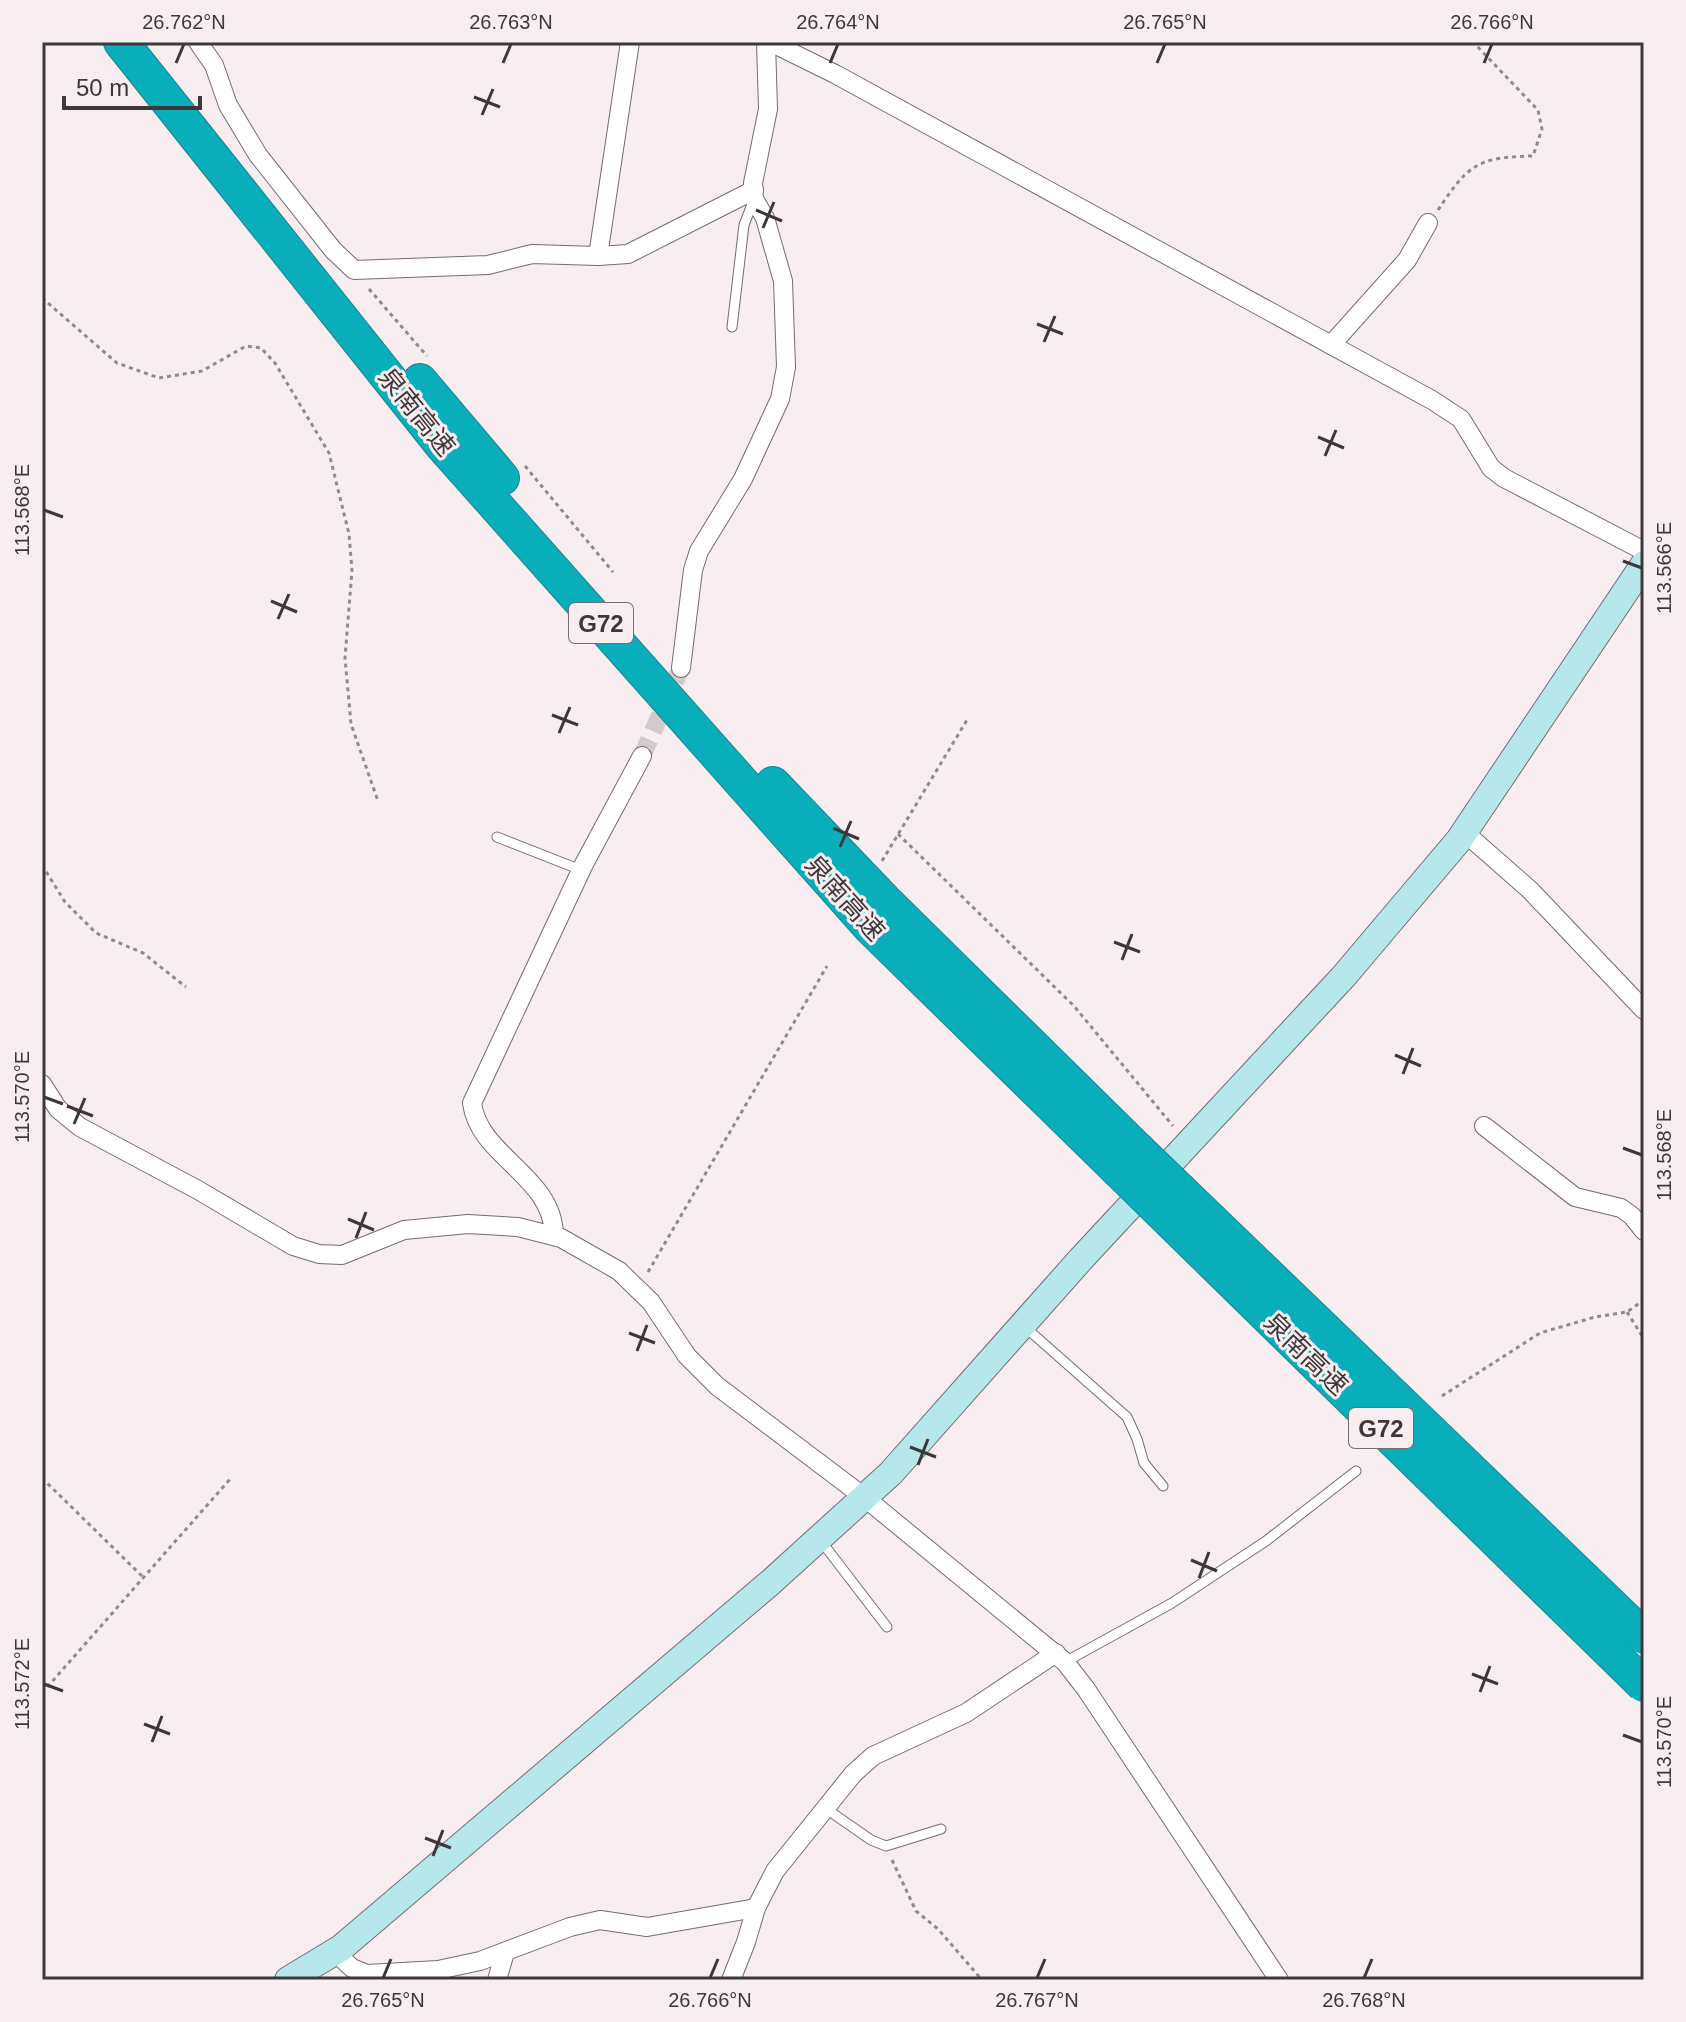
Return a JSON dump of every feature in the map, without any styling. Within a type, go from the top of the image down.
[{"type":"highway","name":"泉南高速","points":[[121,42],[463,469],[871,928],[1128,1160],[1644,1637]]},
{"type":"highway","name":"泉南高速","points":[[150,42],[357,307],[652,656],[1128,1160],[1644,1685]]},
{"type":"street","points":[[198,42],[214,65],[228,105],[258,155],[333,250],[354,270],[488,265],[532,254],[628,254],[754,194]]},
{"type":"street","points":[[598,256],[630,42]]},
{"type":"street","points":[[681,668],[693,570],[699,551],[743,479],[780,399],[786,367],[783,281],[765,218],[754,194],[768,109],[768,42],[835,74],[1432,400],[1461,419],[1491,468],[1504,478],[1644,551]]},
{"type":"street","points":[[1331,345],[1407,260],[1428,223]]},
{"type":"street","points":[[288,1980],[335,1952],[891,1473],[1022,1325],[1344,976],[1464,832],[1644,564]]},
{"type":"street","points":[[554,1236],[551,1210],[536,1187],[484,1134],[474,1119],[472,1103],[581,870],[642,756]]},
{"type":"street","points":[[1464,832],[1530,890],[1644,1010]]},
{"type":"street","points":[[42,1084],[58,1109],[80,1127],[198,1190],[293,1246],[319,1254],[342,1255],[404,1230],[468,1224],[518,1227],[554,1236],[619,1271],[651,1302],[687,1356],[717,1386],[864,1497],[1060,1657],[1086,1689],[1279,1980]]},
{"type":"street","points":[[1484,1126],[1575,1197],[1621,1208],[1644,1231]]},
{"type":"street","points":[[731,1980],[756,1908],[775,1871],[853,1774],[873,1756],[966,1713],[1060,1657]]},
{"type":"street","points":[[335,1952],[352,1968],[367,1974],[438,1970],[480,1961],[570,1927],[600,1920],[647,1927],[756,1908]]},
{"type":"street","points":[[497,1980],[505,1952]]},
{"type":"lane","points":[[732,327],[744,225],[754,194]]},
{"type":"lane","points":[[497,837],[581,870]]},
{"type":"lane","points":[[1022,1325],[1127,1417],[1144,1463],[1163,1486]]},
{"type":"lane","points":[[1060,1657],[1172,1603],[1266,1541],[1356,1471]]},
{"type":"lane","points":[[819,1538],[887,1627]]},
{"type":"lane","points":[[825,1808],[871,1840],[886,1846],[941,1829]]},
{"type":"path","points":[[1428,223],[1461,175],[1482,163],[1509,156],[1533,156],[1542,129],[1538,110],[1473,42]]},
{"type":"path","points":[[42,298],[117,363],[159,378],[202,371],[246,346],[261,348],[275,363],[329,453],[349,534],[352,570],[345,658],[351,724],[378,801]]},
{"type":"path","points":[[876,872],[967,720]]},
{"type":"path","points":[[898,834],[1074,1006],[1188,1145]]},
{"type":"path","points":[[42,865],[65,902],[96,933],[143,953],[186,987]]},
{"type":"path","points":[[638,1289],[827,966]]},
{"type":"path","points":[[1442,1396],[1540,1333],[1595,1317],[1627,1312],[1644,1300]]},
{"type":"path","points":[[1627,1312],[1644,1339]]},
{"type":"path","points":[[42,1478],[144,1578]]},
{"type":"path","points":[[42,1693],[231,1478]]},
{"type":"path","points":[[886,1846],[916,1911],[938,1929],[982,1980]]},
{"type":"tunnel","points":[[642,756],[681,668]]}]
